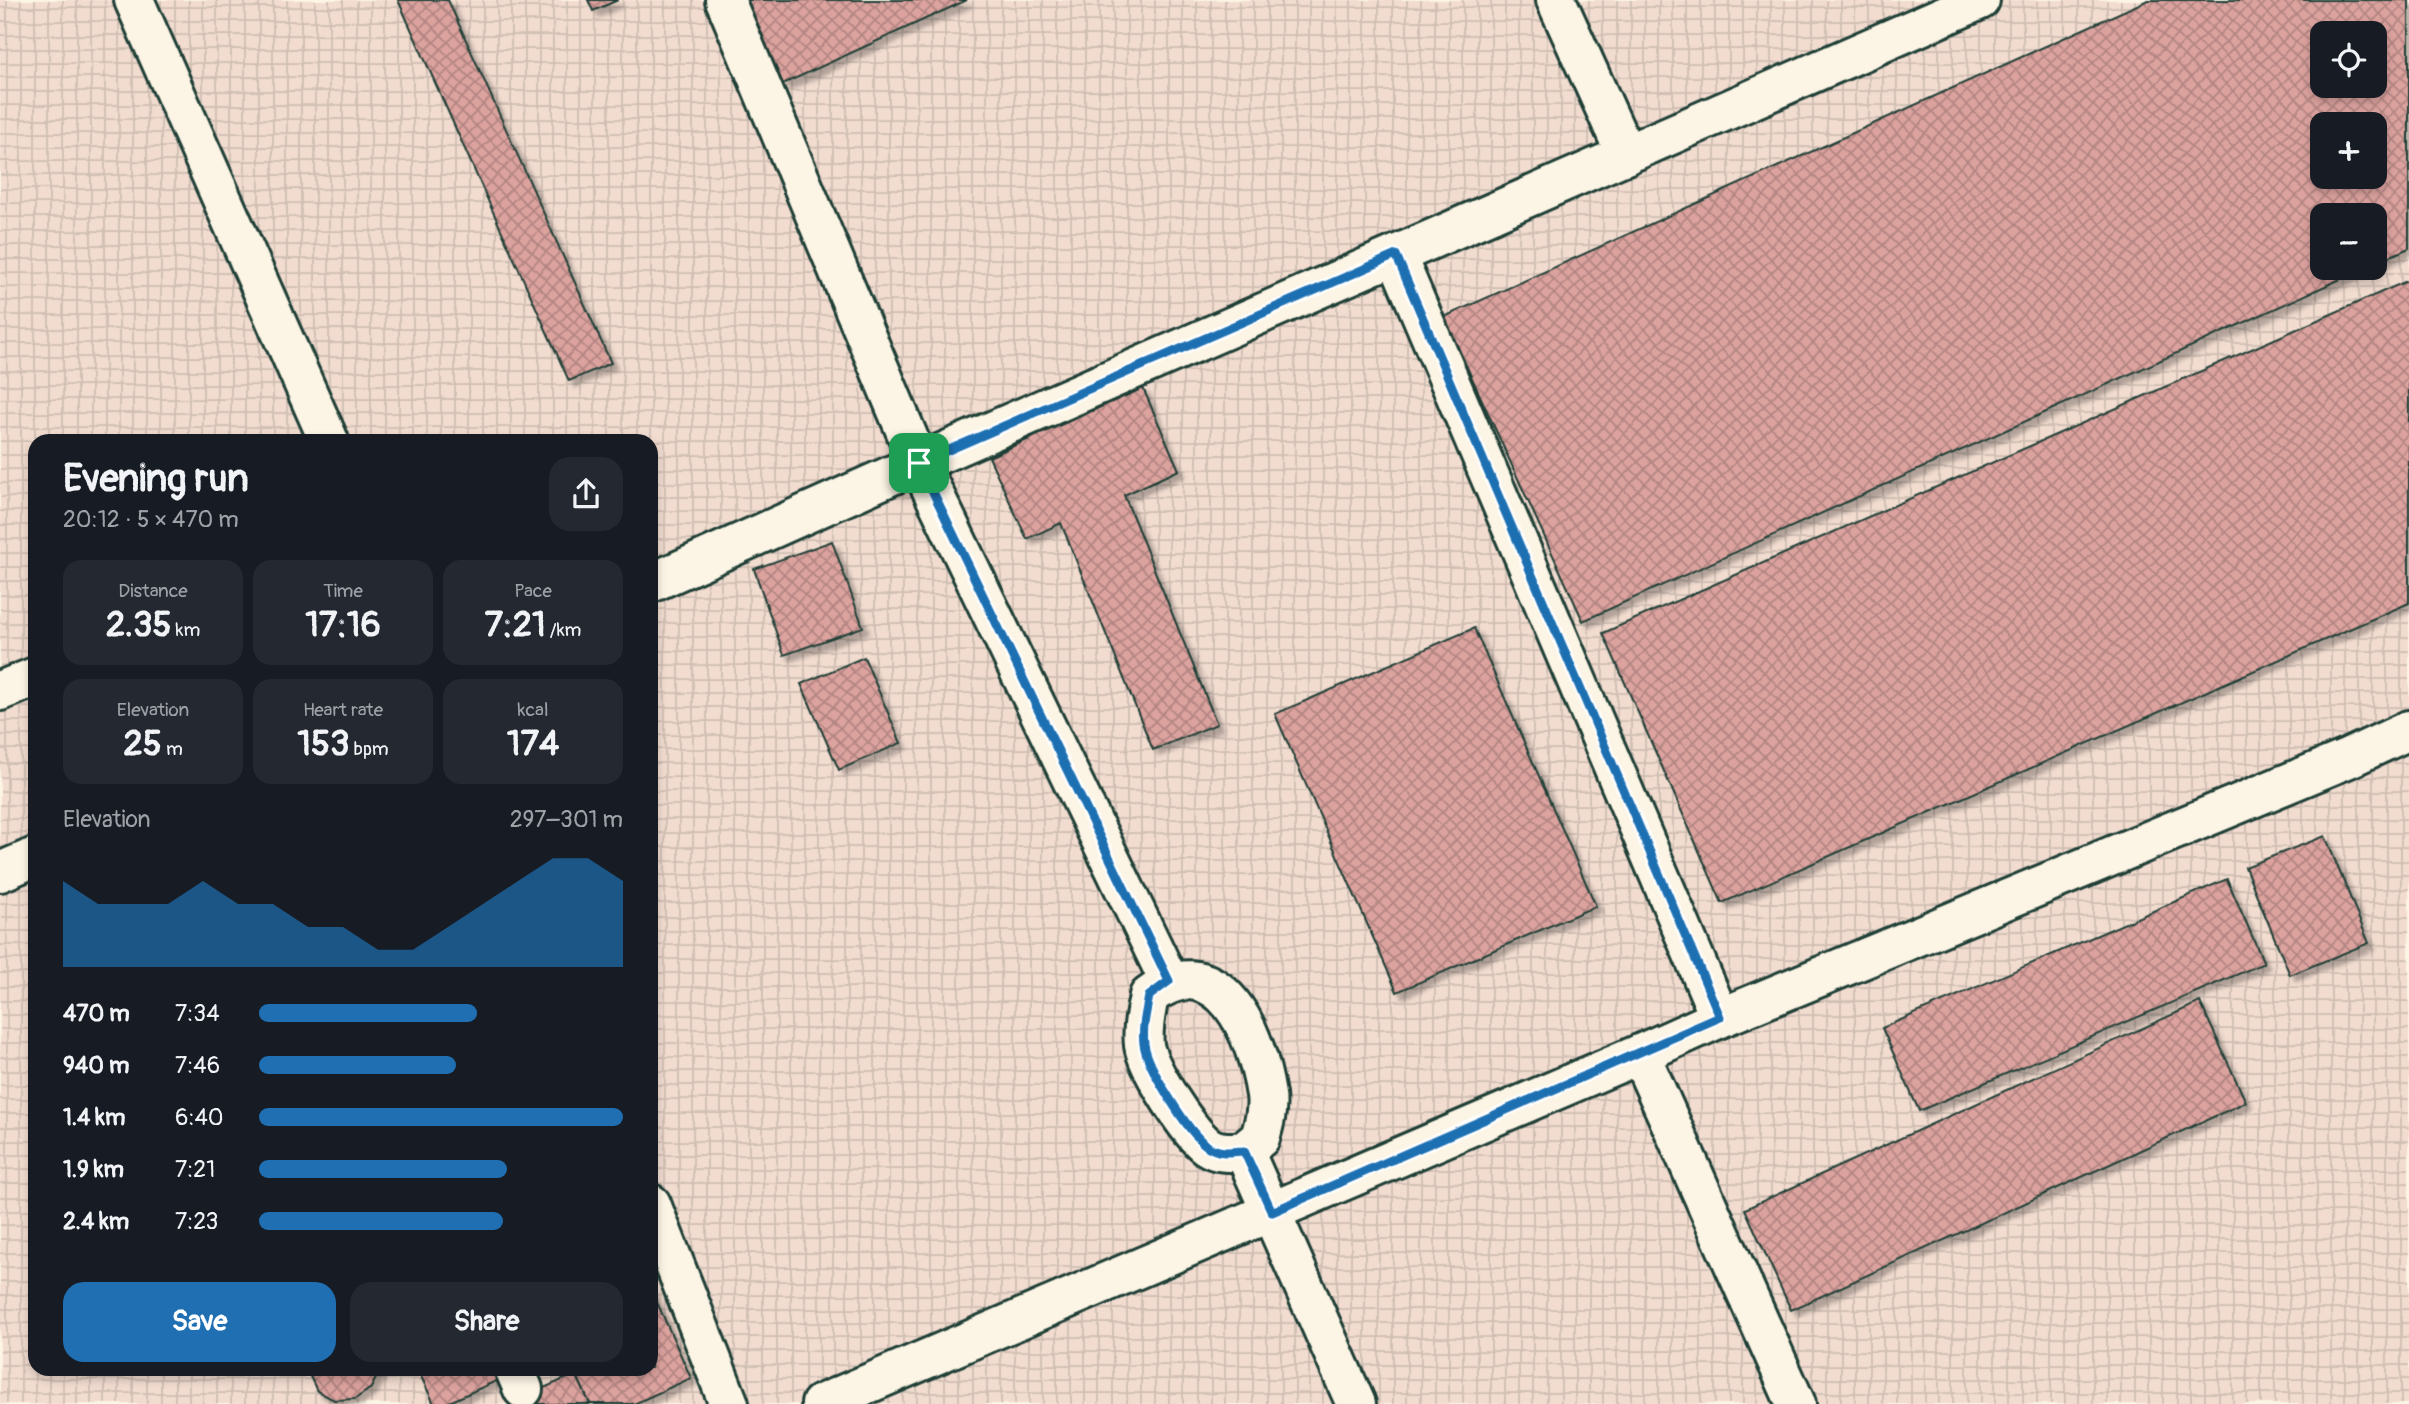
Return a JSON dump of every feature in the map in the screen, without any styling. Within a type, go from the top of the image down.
[{"type":"lane","points":[[134,0],[326,434]]},
{"type":"lane","points":[[725,0],[919,463],[1169,981]]},
{"type":"lane","points":[[1556,0],[1626,155]]},
{"type":"lane","points":[[658,580],[919,463],[1980,0]]},
{"type":"lane","points":[[1396,255],[1720,1017]]},
{"type":"lane","points":[[0,691],[28,680]]},
{"type":"lane","points":[[821,1404],[1640,1054],[1720,1017],[2349,758],[2409,730]]},
{"type":"lane","points":[[0,872],[28,860]]},
{"type":"lane","points":[[1196,979],[1220,989],[1241,1019],[1256,1056],[1266,1097],[1260,1138],[1244,1151],[1222,1152],[1208,1147],[1192,1132],[1165,1090],[1144,1048],[1143,1023],[1149,996],[1169,981],[1196,979]]},
{"type":"lane","points":[[1640,1054],[1796,1404]]},
{"type":"lane","points":[[1244,1151],[1356,1404]]},
{"type":"lane","points":[[658,1222],[729,1404]]},
{"type":"shaded area","points":[[0,0],[2409,0],[2409,1404],[0,1404]]},
{"type":"building","points":[[398,0],[448,0],[611,363],[569,381]]},
{"type":"building","points":[[588,0],[618,0],[593,11]]},
{"type":"building","points":[[744,0],[967,0],[783,84]]},
{"type":"building","points":[[2148,0],[2409,0],[2409,248],[2387,258],[2387,203],[2310,203],[2310,280],[2338,280],[1583,621],[1444,317]]},
{"type":"building","points":[[2409,280],[2409,603],[1722,903],[1603,633]]},
{"type":"building","points":[[1143,388],[1179,470],[1124,495],[1217,724],[1153,750],[1061,523],[1027,539],[989,457]]},
{"type":"building","points":[[832,541],[863,627],[784,655],[754,569]]},
{"type":"building","points":[[1474,628],[1596,906],[1397,992],[1275,714]]},
{"type":"building","points":[[864,657],[901,743],[839,770],[801,684]]},
{"type":"building","points":[[2325,836],[2369,943],[2290,975],[2245,867]]},
{"type":"building","points":[[2227,879],[2264,963],[1919,1111],[1882,1028]]},
{"type":"building","points":[[2200,1002],[2246,1102],[1791,1310],[1745,1209]]},
{"type":"building","points":[[658,1305],[691,1378],[634,1404],[590,1404],[577,1376],[658,1376]]},
{"type":"building","points":[[310,1376],[377,1376],[371,1388],[355,1399],[334,1400],[317,1391]]},
{"type":"building","points":[[421,1376],[503,1378],[445,1404],[434,1404]]},
{"type":"building","points":[[577,1376],[590,1404],[512,1404],[511,1402]]},
{"type":"route","points":[[1396,255],[1720,1017],[1272,1212],[1244,1151],[1222,1152],[1208,1147],[1192,1132],[1165,1090],[1144,1048],[1143,1023],[1149,996],[1169,981],[919,463],[1396,255]]}]
